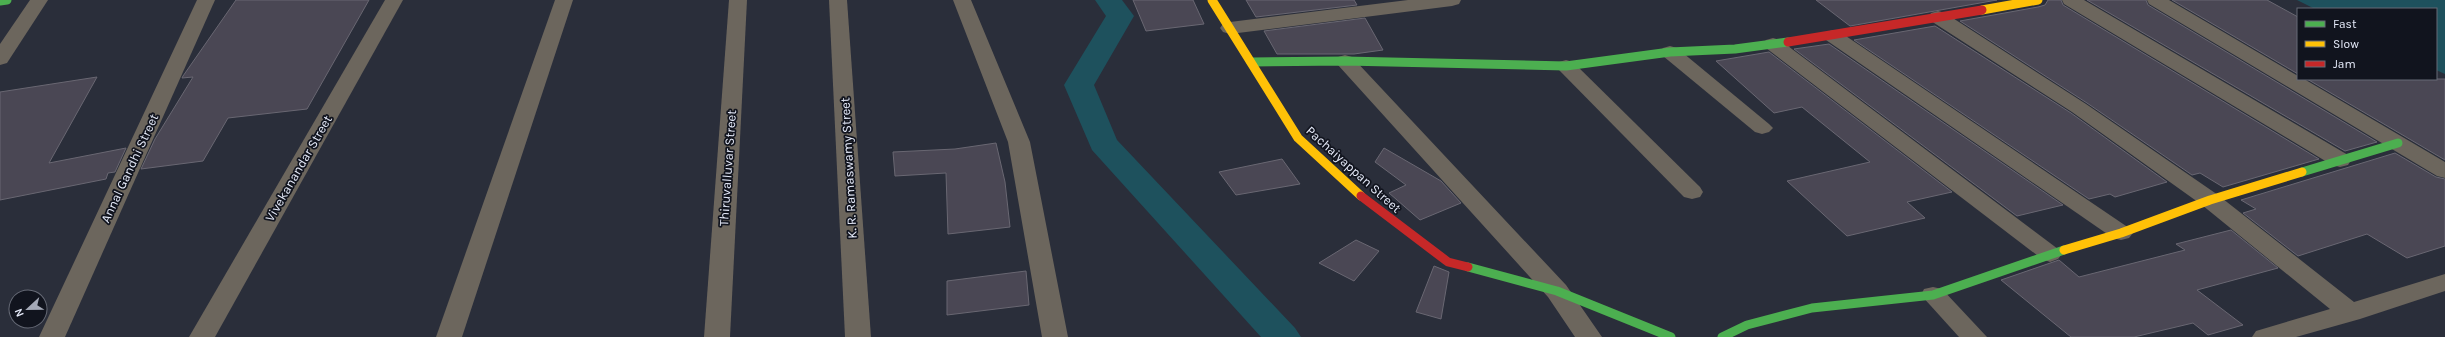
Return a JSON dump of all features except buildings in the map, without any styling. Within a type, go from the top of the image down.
[{"type":"street","points":[[0,1],[7,0]]},
{"type":"street","points":[[0,59],[39,0]]},
{"type":"street","name":"Annal Gandhi Street","points":[[52,337],[206,0]]},
{"type":"street","name":"Vivekanandar Street","points":[[202,337],[394,0]]},
{"type":"street","points":[[449,337],[564,0]]},
{"type":"street","name":"Thiruvalluvar Street","points":[[717,337],[738,0]]},
{"type":"street","name":"K. R. Ramaswamy Street","points":[[838,0],[858,337]]},
{"type":"street","points":[[962,0],[1019,142],[1055,337]]},
{"type":"street","name":"Pachaiyappan Street","points":[[1212,0],[1298,138],[1372,206],[1448,262],[1557,292],[1671,337]]},
{"type":"street","points":[[1230,28],[1364,5],[1452,0]]},
{"type":"street","points":[[1251,62],[1344,61],[1566,66],[1670,52],[1735,49],[1833,36],[2038,0]]},
{"type":"street","points":[[2071,0],[2340,160]]},
{"type":"street","points":[[2156,0],[2445,171]]},
{"type":"street","points":[[1938,17],[2078,108],[2210,200],[2351,313]]},
{"type":"street","points":[[1833,36],[2121,233]]},
{"type":"street","points":[[1774,44],[2050,254]]},
{"type":"street","points":[[1670,52],[1762,128]]},
{"type":"street","points":[[1344,61],[1557,292],[1574,319],[1589,337]]},
{"type":"street","points":[[1566,66],[1692,192]]},
{"type":"street","points":[[1722,337],[1747,325],[1812,308],[1933,295],[2050,254],[2121,233],[2210,200],[2398,143]]},
{"type":"street","points":[[2265,337],[2351,313],[2445,282]]},
{"type":"street","points":[[1933,295],[1974,337]]},
{"type":"water","points":[[2297,0],[2445,0],[2445,74],[2437,70],[2437,8],[2313,8]]},
{"type":"waterway","points":[[1108,0],[1120,16],[1079,85],[1103,143],[1282,337]]},
{"type":"traffic: fast","points":[[0,1],[7,0]]},
{"type":"traffic: fast","points":[[1251,62],[1345,61],[1566,66],[1670,52],[1735,49],[1788,42]]},
{"type":"traffic: fast","points":[[2302,172],[2398,143]]},
{"type":"traffic: fast","points":[[1722,337],[1747,325],[1812,308],[1933,295],[2064,250]]},
{"type":"traffic: fast","points":[[1468,267],[1557,291],[1671,337]]},
{"type":"traffic: slow","points":[[1212,0],[1298,138],[1361,196]]},
{"type":"traffic: slow","points":[[1982,10],[2038,0]]},
{"type":"traffic: slow","points":[[2064,250],[2121,233],[2210,200],[2302,172]]},
{"type":"traffic: jam","points":[[1788,42],[1982,10]]},
{"type":"traffic: jam","points":[[1361,196],[1448,262],[1468,267]]}]
